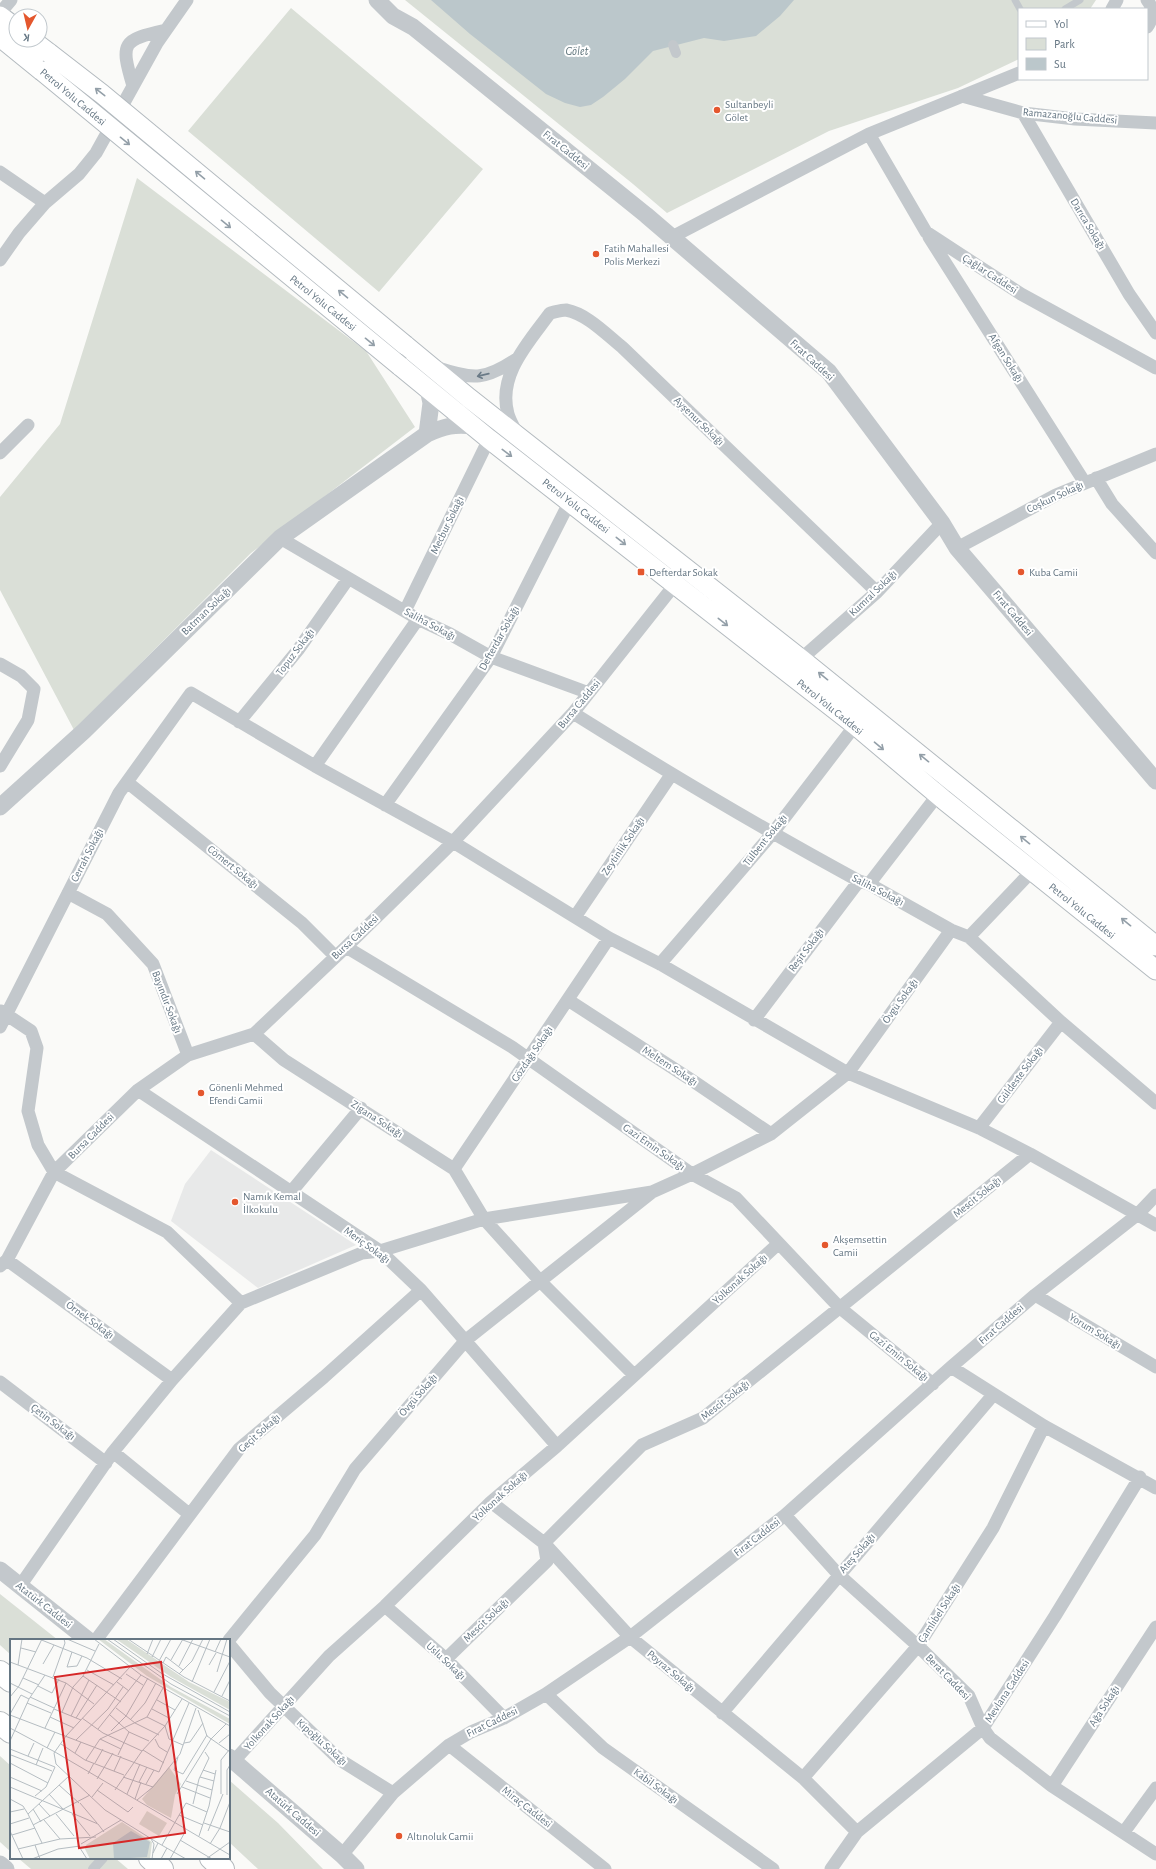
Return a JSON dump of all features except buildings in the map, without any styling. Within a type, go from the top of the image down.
[{"type":"highway","points":[[0,1672],[10,1680]]},
{"type":"highway","points":[[0,1723],[10,1731]]},
{"type":"highway","points":[[151,1859],[162,1869]]},
{"type":"highway","points":[[212,1859],[223,1869]]},
{"type":"main road","name":"Petrol Yolu Caddesi","points":[[0,37],[489,439],[676,584],[861,718],[950,779],[1156,946]]},
{"type":"main road","name":"Petrol Yolu Caddesi","points":[[42,48],[108,99],[430,366],[801,659],[936,794],[1156,970]]},
{"type":"street","points":[[0,13],[10,0]]},
{"type":"street","points":[[0,260],[19,233],[45,203],[79,174],[96,152],[157,43],[187,0]]},
{"type":"street","points":[[377,0],[393,16],[413,27]]},
{"type":"street","points":[[393,0],[413,27]]},
{"type":"street","points":[[1147,0],[1152,7],[1152,21]]},
{"type":"street","name":"Fırat Caddesi","points":[[413,27],[672,237],[829,372],[942,523],[957,548],[1156,781]]},
{"type":"street","points":[[133,86],[125,57],[126,48],[131,40],[166,30]]},
{"type":"street","points":[[672,237],[869,134],[1018,73]]},
{"type":"street","name":"Ramazanoğlu Caddesi","points":[[962,96],[1023,113],[1075,119],[1156,123]]},
{"type":"street","name":"Darıca Sokağı","points":[[1023,113],[1129,294],[1156,333]]},
{"type":"street","name":"Çağlar Caddesi","points":[[869,134],[926,232],[1020,294],[1156,368]]},
{"type":"street","points":[[0,172],[45,203]]},
{"type":"street","name":"Afgan Sokağı","points":[[926,232],[1091,481],[1156,553]]},
{"type":"street","name":"Ayşenur Sokağı","points":[[518,358],[550,313],[565,310],[578,314],[596,326],[622,347],[877,592]]},
{"type":"street","points":[[430,366],[470,377],[491,373],[518,358]]},
{"type":"street","points":[[518,358],[509,380],[506,405],[508,416],[519,437]]},
{"type":"street","points":[[427,434],[431,403],[428,389]]},
{"type":"street","points":[[0,453],[28,425]]},
{"type":"street","name":"Batman Sokağı","points":[[0,807],[84,730],[280,538],[427,434],[445,426],[474,426]]},
{"type":"street","name":"Mecbur Sokağı","points":[[404,611],[489,439]]},
{"type":"street","name":"Coşkun Sokağı","points":[[957,548],[1056,495],[1156,454]]},
{"type":"street","name":"Defterdar Sokağı","points":[[385,805],[491,657],[570,501]]},
{"type":"street","name":"Kumral Sokağı","points":[[801,659],[877,592],[942,523]]},
{"type":"street","name":"Saliha Sokağı","points":[[280,538],[418,620],[450,634],[491,657],[589,693]]},
{"type":"street","name":"Bursa Caddesi","points":[[4,1263],[54,1172],[138,1090],[188,1055],[254,1034],[346,947],[453,842],[573,713],[676,584],[687,568]]},
{"type":"street","name":"Topuz Sokağı","points":[[238,722],[298,650],[348,579]]},
{"type":"street","points":[[315,766],[418,620]]},
{"type":"street","points":[[0,664],[21,676],[34,689],[28,720],[0,766]]},
{"type":"street","name":"Cerrah Sokağı","points":[[0,1027],[4,1013],[119,793],[191,693],[238,722]]},
{"type":"street","name":"Saliha Sokağı","points":[[573,713],[671,775],[772,834],[951,930],[969,937],[1061,1022],[1156,1103]]},
{"type":"street","name":"Tülbent Sokağı","points":[[660,964],[772,834],[861,718]]},
{"type":"street","points":[[238,722],[453,842],[609,938],[660,964],[754,1020],[848,1073],[979,1128],[1030,1154],[1156,1225]]},
{"type":"street","name":"Zeytinlik Sokağı","points":[[575,917],[671,775]]},
{"type":"street","name":"Reşit Sokağı","points":[[754,1020],[864,882],[950,779]]},
{"type":"street","name":"Cömert Sokağı","points":[[127,782],[302,923],[335,956]]},
{"type":"street","points":[[969,937],[1032,871]]},
{"type":"street","name":"Bayındır Sokağı","points":[[68,893],[107,914],[153,964],[188,1055]]},
{"type":"street","name":"Övgü Sokağı","points":[[230,1639],[315,1535],[355,1469],[466,1340],[541,1282],[652,1192],[692,1174],[771,1134],[848,1073],[951,930]]},
{"type":"street","name":"Gözdağı Sokağı","points":[[454,1169],[609,938]]},
{"type":"street","name":"Gazi Emin Sokağı","points":[[346,947],[512,1048],[692,1174],[736,1198],[839,1307],[933,1384]]},
{"type":"street","name":"Meltem Sokağı","points":[[568,1000],[693,1081],[771,1134]]},
{"type":"street","points":[[4,1013],[31,1031],[37,1048],[28,1111],[38,1145],[54,1172],[167,1232],[241,1303]]},
{"type":"street","name":"Güldeste Sokağı","points":[[979,1128],[1061,1022]]},
{"type":"street","name":"Zigana Sokağı","points":[[254,1034],[284,1060],[454,1169],[484,1219],[541,1282],[634,1375]]},
{"type":"street","name":"Meriç Sokağı","points":[[138,1090],[380,1251],[421,1290],[557,1446]]},
{"type":"street","points":[[291,1192],[361,1108]]},
{"type":"street","name":"Mescit Sokağı","points":[[446,1659],[546,1561],[544,1543],[642,1445],[703,1418],[1030,1154]]},
{"type":"street","points":[[20,1586],[110,1458],[172,1380],[241,1303],[362,1253],[380,1251],[484,1219],[652,1192]]},
{"type":"street","name":"Fırat Caddesi","points":[[342,1855],[393,1794],[449,1745],[471,1732],[504,1718],[546,1694],[630,1637],[786,1515],[1035,1294],[1137,1215],[1156,1194]]},
{"type":"street","name":"Yolkonak Sokağı","points":[[232,1759],[284,1707],[329,1656],[385,1606],[491,1502],[557,1446],[778,1244]]},
{"type":"street","name":"Örnek Sokağı","points":[[4,1263],[172,1380]]},
{"type":"street","name":"Geçit Sokağı","points":[[97,1639],[239,1449],[324,1377],[421,1290]]},
{"type":"street","name":"Yorum Sokağı","points":[[1035,1294],[1156,1367]]},
{"type":"street","points":[[951,1367],[1044,1426],[1140,1477],[1156,1488]]},
{"type":"street","name":"Çetin Sokağı","points":[[0,1382],[189,1514]]},
{"type":"street","name":"Ateş Sokağı","points":[[722,1713],[838,1574],[994,1395]]},
{"type":"street","name":"Çamlıbel Sokağı","points":[[803,1778],[918,1646],[993,1528],[1044,1426]]},
{"type":"street","name":"Mevlana Caddesi","points":[[831,1869],[857,1832],[983,1728],[1055,1616],[1140,1477]]},
{"type":"street","name":"Poyraz Sokağı","points":[[491,1502],[544,1543],[630,1637],[803,1778],[857,1832]]},
{"type":"street","name":"Berat Caddesi","points":[[786,1515],[838,1574],[918,1646],[969,1696],[983,1728],[990,1738],[1052,1786],[1156,1854]]},
{"type":"street","name":"Atatürk Caddesi","points":[[0,1570],[87,1639]]},
{"type":"street","name":"Uslu Sokağı","points":[[385,1606],[446,1659],[504,1718]]},
{"type":"street","name":"Ağa Sokağı","points":[[1052,1786],[1156,1626]]},
{"type":"street","name":"Kipoğlu Sokağı","points":[[230,1645],[284,1707],[340,1760],[393,1794]]},
{"type":"street","name":"Kabil Sokağı","points":[[546,1694],[603,1748],[773,1869]]},
{"type":"street","name":"Miraç Caddesi","points":[[449,1745],[605,1869]]},
{"type":"street","name":"Atatürk Caddesi","points":[[232,1759],[356,1869]]},
{"type":"street","points":[[1124,1832],[1156,1788]]},
{"type":"street","points":[[93,1869],[102,1859]]},
{"type":"street","points":[[0,1864],[6,1869]]},
{"type":"lane","points":[[1066,8],[1080,0]]},
{"type":"shaded area","name":"Namık Kemal İlkokulu","points":[[211,1150],[356,1245],[258,1288],[171,1221],[185,1184]]},
{"type":"green space","name":"Sultanbeyli Gölet","points":[[405,0],[1096,0],[1091,8],[1018,8],[1018,59],[958,88],[829,131],[667,213]]},
{"type":"green space","points":[[291,8],[483,169],[379,292],[188,131]]},
{"type":"green space","points":[[137,178],[366,351],[415,427],[251,553],[74,730],[0,590],[0,497],[60,424]]},
{"type":"green space","points":[[0,1594],[57,1639],[10,1639],[10,1654],[0,1645]]},
{"type":"green space","points":[[0,1756],[10,1765],[10,1851],[0,1842]]},
{"type":"green space","points":[[230,1781],[278,1823],[323,1869],[258,1869],[230,1843]]},
{"type":"green space","points":[[19,1859],[116,1859],[128,1869],[31,1869]]},
{"type":"water","name":"Gölet","points":[[431,0],[794,0],[780,16],[756,36],[724,41],[704,38],[653,51],[625,79],[603,97],[591,105],[580,107],[565,103],[546,94],[470,34]]},
{"type":"place","name":"Sultanbeyli Gölet","points":[[717,110]]},
{"type":"place","name":"Fatih Mahallesi Polis Merkezi","points":[[596,254]]},
{"type":"place","name":"Defterdar Sokak","points":[[641,572]]},
{"type":"place","name":"Kuba Camii","points":[[1021,572]]},
{"type":"place","name":"Gönenli Mehmed Efendi Camii","points":[[201,1093]]},
{"type":"place","name":"Namık Kemal İlkokulu","points":[[235,1202]]},
{"type":"place","name":"Akşemsettin Camii","points":[[825,1245]]},
{"type":"place","name":"Altınoluk Camii","points":[[399,1836]]}]
